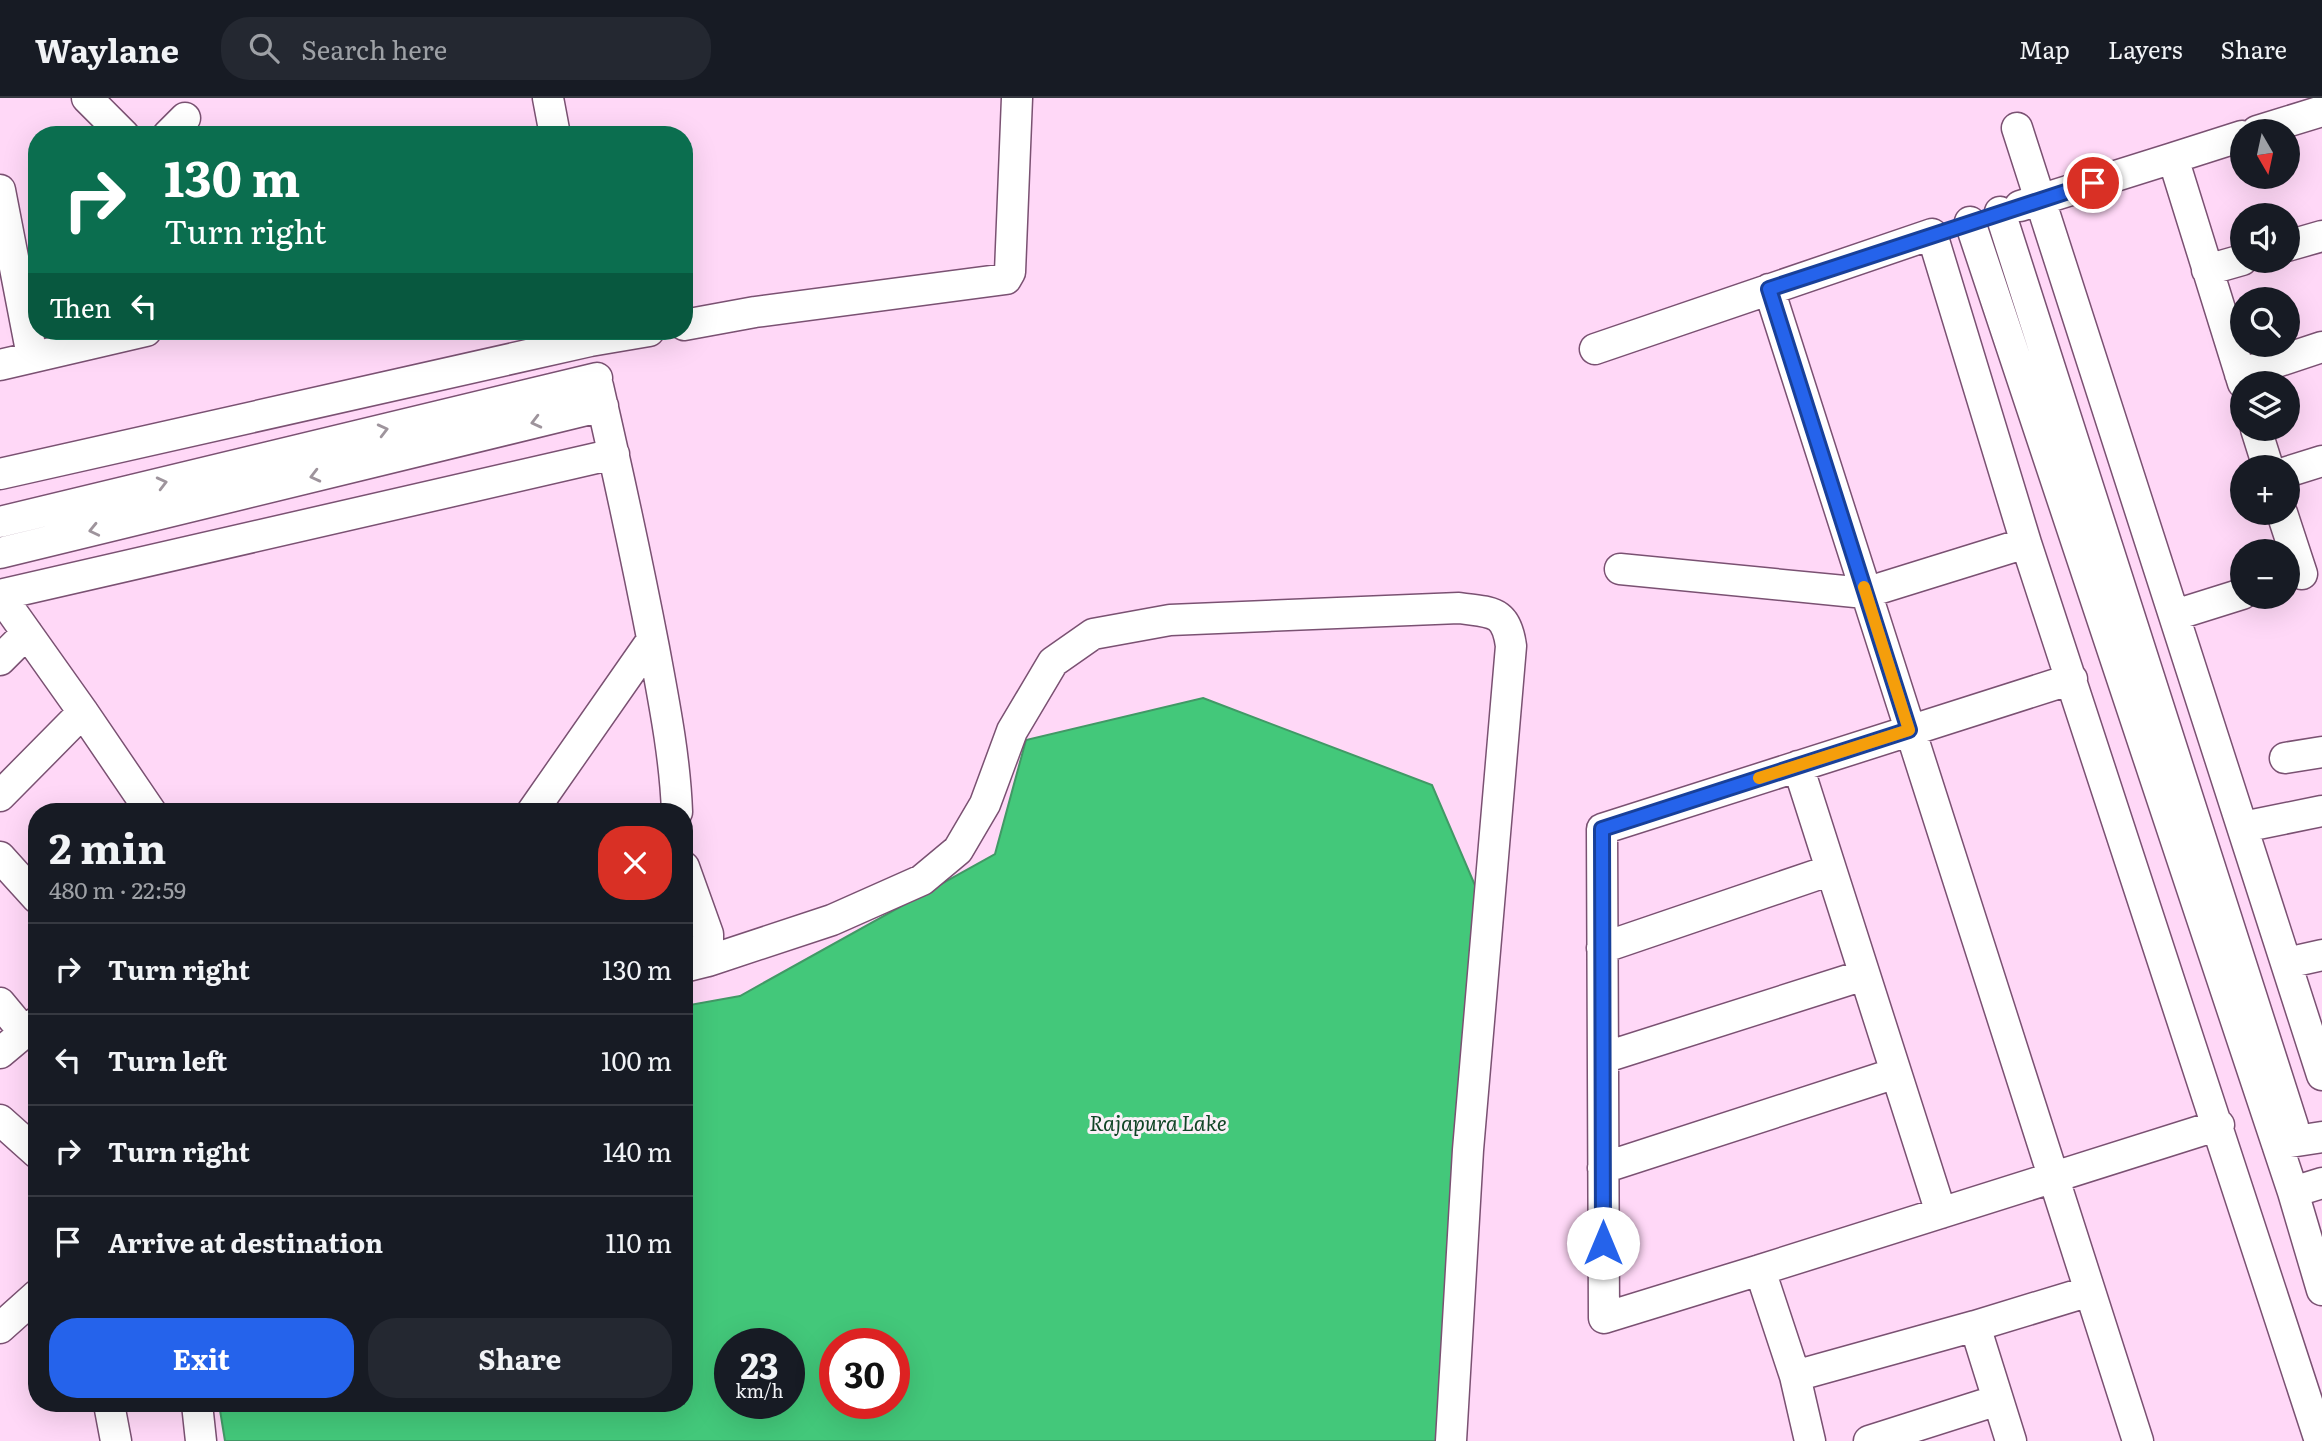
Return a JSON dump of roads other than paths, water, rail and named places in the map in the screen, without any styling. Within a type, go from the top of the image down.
[{"type":"street","points":[[88,98],[115,126]]},
{"type":"street","points":[[548,98],[553,126]]},
{"type":"street","points":[[693,322],[1006,279],[1010,272],[1017,98]]},
{"type":"street","points":[[2296,119],[2322,111]]},
{"type":"street","points":[[2017,128],[2322,1075]]},
{"type":"street","points":[[1595,349],[1932,234],[2230,140]]},
{"type":"street","points":[[2172,158],[2238,371]]},
{"type":"street","points":[[0,190],[27,279]]},
{"type":"street","points":[[2000,212],[2299,1141],[2309,1187],[2322,1290]]},
{"type":"street","points":[[1970,222],[2299,1141]]},
{"type":"street","points":[[1932,234],[2026,543],[2320,1441]]},
{"type":"street","points":[[2300,242],[2322,236]]},
{"type":"street","points":[[2207,271],[2230,264]]},
{"type":"street","points":[[1769,289],[2138,1441]]},
{"type":"street","points":[[31,340],[32,356]]},
{"type":"street","points":[[0,365],[105,340]]},
{"type":"street","points":[[0,474],[572,340]]},
{"type":"street","points":[[590,340],[652,640],[676,776],[677,803]]},
{"type":"street","points":[[2261,371],[2322,347]]},
{"type":"street","points":[[0,497],[13,519],[600,392]]},
{"type":"street","points":[[0,552],[600,392]]},
{"type":"street","points":[[145,803],[0,595],[614,454]]},
{"type":"street","points":[[2300,468],[2322,461]]},
{"type":"street","points":[[2286,525],[2304,574]]},
{"type":"street","points":[[1620,569],[1866,593],[2026,543]]},
{"type":"street","points":[[2175,615],[2230,598]]},
{"type":"street","points":[[693,930],[696,951],[832,920],[922,880],[958,850],[985,804],[1012,731],[1053,663],[1093,634],[1170,620],[1459,608],[1495,614],[1508,626],[1511,646],[1468,1150],[1451,1441]]},
{"type":"street","points":[[0,660],[27,633]]},
{"type":"street","points":[[538,803],[652,640]]},
{"type":"street","points":[[2071,679],[1602,829],[1604,1318],[2218,1125]]},
{"type":"street","points":[[0,796],[83,712]]},
{"type":"street","points":[[2285,758],[2322,752]]},
{"type":"street","points":[[1798,766],[1941,1213]]},
{"type":"street","points":[[2243,827],[2322,811]]},
{"type":"street","points":[[0,857],[28,888]]},
{"type":"street","points":[[1602,948],[1831,870]]},
{"type":"street","points":[[2287,963],[2322,955]]},
{"type":"street","points":[[1603,1058],[1864,975]]},
{"type":"street","points":[[0,1003],[28,1025]]},
{"type":"street","points":[[0,1053],[28,1030]]},
{"type":"street","points":[[1603,1168],[1896,1073]]},
{"type":"street","points":[[0,1120],[28,1145]]},
{"type":"street","points":[[2309,1187],[2322,1217]]},
{"type":"street","points":[[1760,1270],[1795,1377],[1810,1441]]},
{"type":"street","points":[[1795,1377],[2090,1291]]},
{"type":"street","points":[[0,1328],[28,1303]]},
{"type":"street","points":[[1975,1326],[2011,1441]]},
{"type":"street","points":[[1869,1441],[1998,1400]]},
{"type":"street","points":[[111,1412],[117,1441]]},
{"type":"street","points":[[198,1412],[201,1441]]},
{"type":"water","name":"Rajapura Lake","points":[[1203,698],[1432,785],[1495,932],[1461,1441],[225,1441],[220,1412],[693,1412],[693,1004],[740,996],[995,854],[1026,740]]}]
